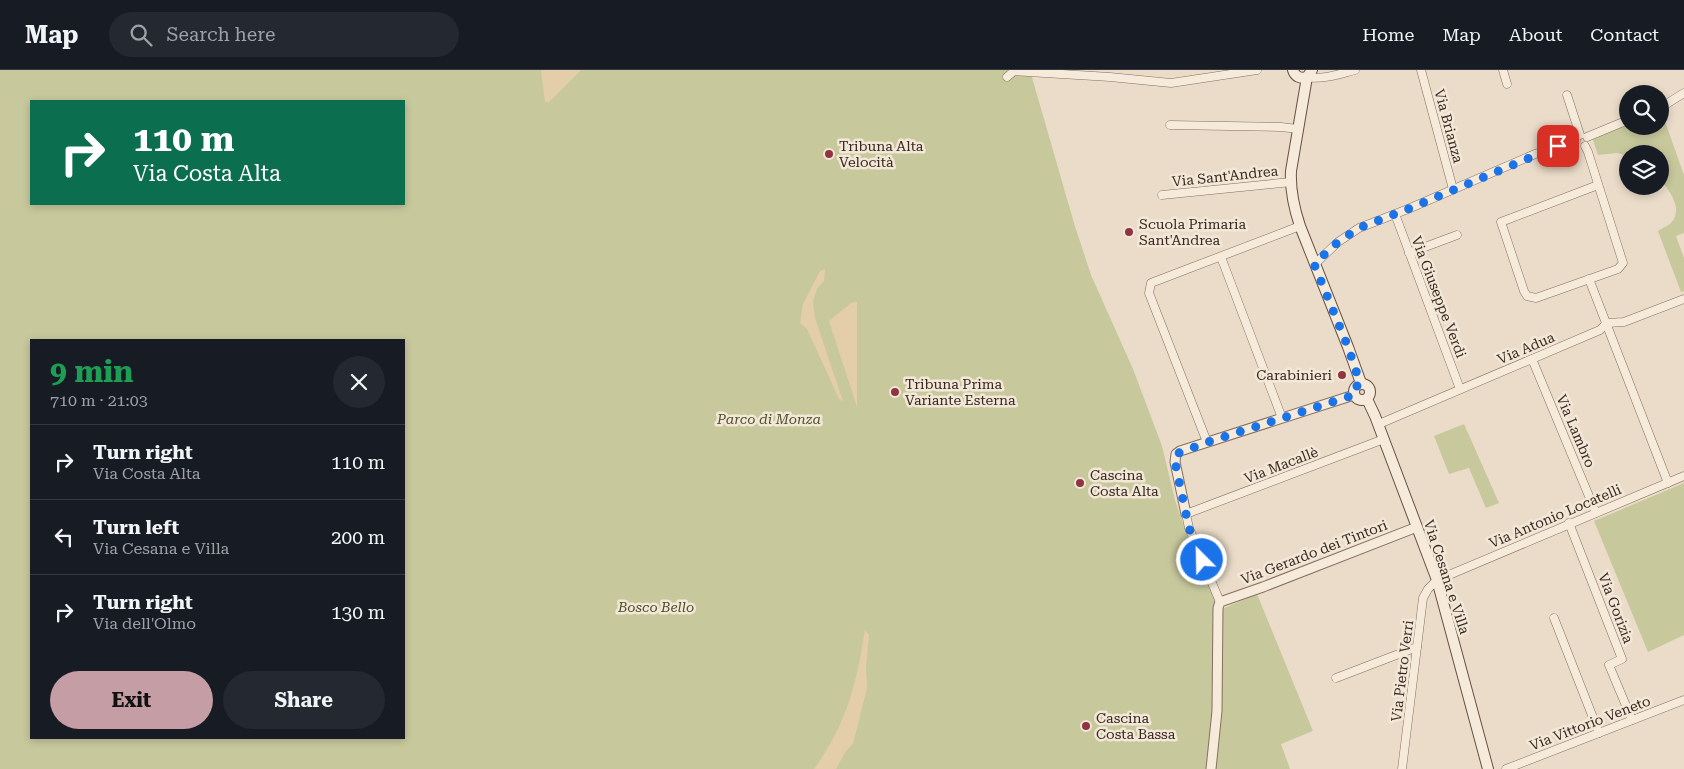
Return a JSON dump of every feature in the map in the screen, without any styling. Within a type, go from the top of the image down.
[{"type":"main road","points":[[1301,72],[1303,98],[1291,182],[1294,206],[1314,264],[1348,347],[1360,383]]},
{"type":"main road","points":[[1360,383],[1366,384],[1370,389],[1370,394],[1366,399],[1361,400],[1354,395],[1354,389],[1360,383]]},
{"type":"main road","name":"Via Cesana e Villa","points":[[1366,399],[1379,424],[1437,580],[1488,769]]},
{"type":"street","points":[[1006,77],[1014,71],[1044,72],[1171,83],[1257,70]]},
{"type":"street","points":[[1301,72],[1314,79],[1352,70]]},
{"type":"street","name":"Via Brianza","points":[[1420,70],[1453,189]]},
{"type":"street","points":[[1503,70],[1506,84]]},
{"type":"street","points":[[1669,102],[1684,93]]},
{"type":"street","points":[[1567,94],[1581,137],[1588,141],[1585,146],[1598,184],[1623,258],[1622,266],[1536,298],[1527,296],[1501,222],[1598,184]]},
{"type":"street","points":[[1314,264],[1348,234],[1359,228],[1535,154],[1619,123]]},
{"type":"street","points":[[1170,125],[1298,129]]},
{"type":"street","name":"Via Sant'Andrea","points":[[1162,195],[1291,182]]},
{"type":"street","name":"Via Giuseppe Verdi","points":[[1395,214],[1460,389]]},
{"type":"street","points":[[1208,442],[1148,294],[1151,283],[1300,226]]},
{"type":"street","points":[[1409,253],[1458,235]]},
{"type":"street","points":[[1221,256],[1282,418]]},
{"type":"street","points":[[1589,279],[1668,483]]},
{"type":"street","name":"Via Adua","points":[[1379,424],[1600,330],[1607,323],[1624,322],[1684,299]]},
{"type":"street","name":"Via Lambro","points":[[1532,359],[1596,513]]},
{"type":"street","points":[[1211,769],[1217,710],[1218,608],[1220,602],[1189,528],[1175,462],[1176,454],[1354,395]]},
{"type":"street","name":"Via Macallè","points":[[1186,514],[1384,439]]},
{"type":"street","name":"Via Antonio Locatelli","points":[[1437,580],[1684,476]]},
{"type":"street","name":"Via Gorizia","points":[[1569,524],[1622,659],[1609,665],[1632,720]]},
{"type":"street","name":"Via Gerardo dei Tintori","points":[[1220,602],[1417,527]]},
{"type":"street","name":"Via Pietro Verri","points":[[1402,769],[1423,598],[1428,589],[1437,580]]},
{"type":"street","points":[[1554,618],[1599,733]]},
{"type":"street","points":[[1336,678],[1417,647]]},
{"type":"street","name":"Via Vittorio Veneto","points":[[1506,769],[1684,700]]},
{"type":"green space","name":"Parco di Monza","points":[[0,70],[1031,70],[1074,223],[1091,275],[1133,369],[1162,446],[1175,500],[1189,541],[1214,594],[1214,706],[1206,769],[0,769]]},
{"type":"green space","points":[[1619,128],[1619,135],[1669,135],[1669,133],[1684,175],[1684,233],[1676,236],[1684,258],[1684,291],[1681,292],[1658,231],[1671,223],[1675,218],[1676,212],[1674,200],[1669,192],[1669,145],[1619,145],[1619,154],[1598,155],[1592,137]]},
{"type":"green space","points":[[1464,424],[1499,503],[1486,508],[1469,468],[1449,474],[1434,436]]},
{"type":"green space","points":[[1684,483],[1684,635],[1648,652],[1594,521]]},
{"type":"green space","points":[[1257,594],[1313,731],[1281,744],[1290,769],[1215,769],[1222,715],[1220,664],[1222,609]]},
{"type":"sand","points":[[541,70],[581,70],[549,102],[545,102]]},
{"type":"sand","points":[[825,269],[824,281],[817,289],[813,301],[815,318],[843,401],[839,399],[807,329],[800,323],[803,304],[820,271]]},
{"type":"sand","points":[[857,302],[857,407],[829,321],[851,303]]},
{"type":"sand","points":[[865,630],[869,635],[866,667],[867,688],[853,744],[846,751],[836,769],[814,769],[835,736],[848,703],[854,686]]},
{"type":"place","name":"Tribuna Alta Velocità","points":[[829,154]]},
{"type":"place","name":"Scuola Primaria Sant'Andrea","points":[[1129,232]]},
{"type":"place","name":"Carabinieri","points":[[1342,375]]},
{"type":"place","name":"Tribuna Prima Variante Esterna","points":[[895,392]]},
{"type":"place","name":"Cascina Costa Alta","points":[[1080,483]]},
{"type":"place","name":"Cascina Costa Bassa","points":[[1086,726]]},
{"type":"route","points":[[1202,560],[1189,528],[1175,462],[1176,454],[1180,451],[1354,395],[1354,389],[1360,383],[1348,347],[1314,264],[1338,242],[1359,228],[1558,146]]},
{"type":"park label","name":"Bosco Bello","points":[[656,607]]}]
